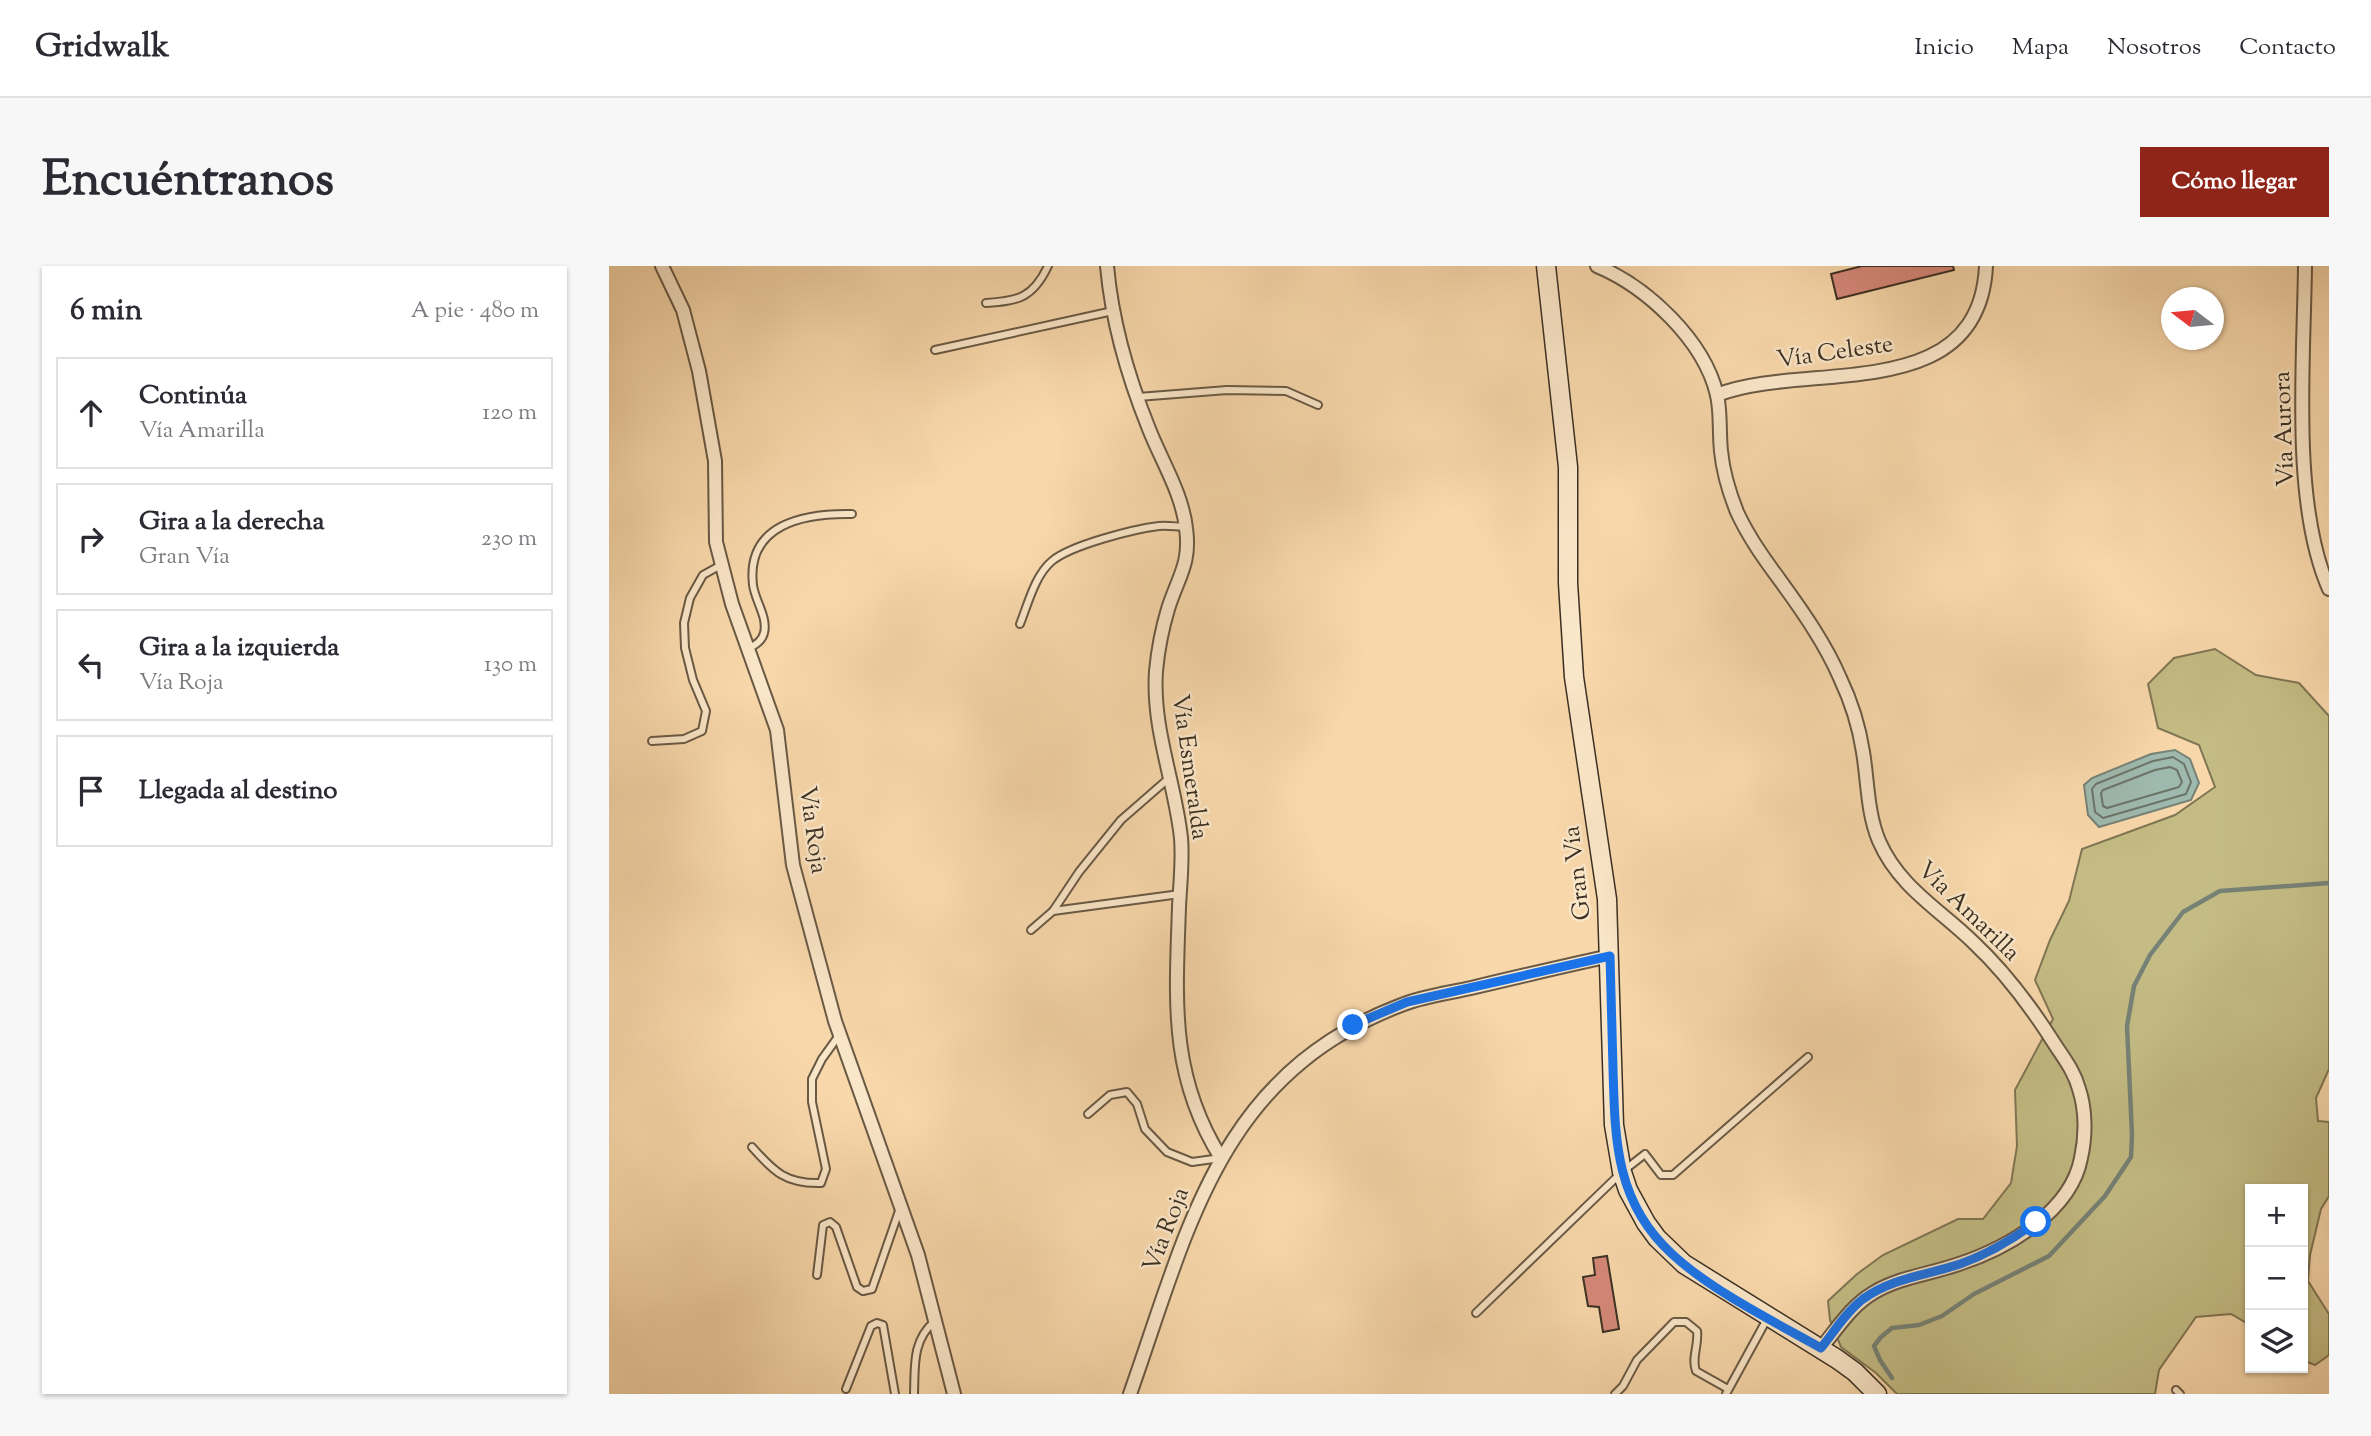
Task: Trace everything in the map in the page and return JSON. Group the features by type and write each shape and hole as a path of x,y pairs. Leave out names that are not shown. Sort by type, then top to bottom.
{"main road":[{"name":"Gran Vía","path":"1546,266 1568,467 1570,633 1578,710 1607,899 1614,1125 1622,1172 1636,1207 1670,1252 1699,1275 1821,1348 1855,1372 1877,1394"}],"street":[{"name":"Vía Roja","path":"662,266 683,310 699,371 715,461 716,542 731,604 750,648 777,730 793,865 840,1034 918,1255 954,1394"},
{"name":"Vía Esmeralda","path":"1107,266 1113,312 1137,397 1179,498 1186,527 1186,567 1165,619 1156,674 1157,721 1178,813 1181,842 1177,973 1182,1064 1195,1107 1221,1158"},
{"name":"Vía Amarilla","path":"1597,266 1630,284 1670,317 1699,354 1717,395 1721,456 1730,493 1757,549 1783,584 1840,677 1860,736 1870,811 1887,857 1907,885 1973,942 2024,999 2072,1070 2080,1091 2084,1116 2081,1162 2070,1186 2057,1204 2011,1241 1985,1254 1960,1264 1897,1281 1873,1293 1854,1307 1821,1348"},
{"name":"Vía Celeste","path":"1717,395 1738,386 1850,377 1917,363 1930,357 1953,341 1971,319 1983,293 1986,266"},
{"name":"Vía Aurora","path":"2305,266 2305,471 2315,546 2329,589"},
{"name":"Vía Roja","path":"1130,1394 1196,1206 1221,1158 1254,1111 1293,1069 1315,1050 1353,1025 1407,1002 1610,956"}],"lane":[{"path":"986,303 1015,301 1040,283 1048,266"},
{"path":"935,349 1113,312"},
{"path":"1137,397 1227,390 1286,391 1318,405"},
{"path":"750,648 758,643 764,633 764,617 753,587 755,554 768,538 789,521 821,513 852,514"},
{"path":"1020,624 1036,584 1051,562 1074,549 1118,536 1160,526 1186,527"},
{"path":"652,741 684,739 702,731 706,711 685,648 684,622 690,598 703,575 722,565"},
{"path":"1031,930 1053,911 1079,872 1121,820 1169,778"},
{"path":"1053,911 1180,894"},
{"path":"752,1147 773,1172 804,1183 821,1183 827,1169 812,1102 811,1079 840,1034"},
{"path":"1476,1313 1622,1172 1645,1154 1661,1175 1673,1175 1808,1057"},
{"path":"1087,1114 1110,1095 1127,1092 1137,1104 1145,1129 1167,1152 1192,1162 1221,1158"},
{"path":"817,1276 823,1225 830,1222 836,1227 857,1287 863,1291 872,1289 901,1206"},
{"path":"1615,1394 1623,1386 1637,1360 1674,1322 1686,1322 1697,1331 1698,1342 1693,1363 1696,1371 1727,1392 1768,1317"},
{"path":"914,1394 917,1347 923,1333 935,1321"},
{"path":"846,1389 871,1326 877,1322 883,1325 895,1394"}],"shaded area":[{"path":"2215,649 2256,675 2299,683 2329,716 2329,1069 2316,1098 2318,1121 2329,1122 2329,1196 2321,1209 2310,1255 2308,1281 2308,1184 2245,1184 2245,1322 2231,1314 2196,1317 2159,1370 2155,1394 1897,1394 1876,1373 1841,1347 1830,1320 1828,1301 1857,1274 1883,1255 1958,1219 1983,1219 2011,1183 2017,1146 2015,1090 2053,1019 2035,980 2069,901 2082,849 2175,815 2215,787 2199,745 2158,728 2148,684 2174,658"},
{"path":"2308,1281 2329,1314 2329,1355 2315,1365 2308,1362"}],"water":[{"path":"2175,750 2190,759 2199,783 2191,800 2099,827 2088,815 2084,785 2092,778 2151,754"}],"building":[{"path":"1862,266 1953,266 1954,270 1837,299 1831,274"},
{"path":"1607,1256 1619,1329 1603,1332 1599,1307 1588,1306 1583,1277 1595,1275 1593,1258"}],"waterway":[{"path":"1892,1378 1874,1346 1881,1337 1892,1328 1919,1325 1942,1316 1974,1294 2049,1256 2105,1196 2131,1157 2127,1026 2134,986 2150,955 2183,912 2220,891 2329,883"}],"route":[{"path":"1353,1025 1407,1002 1610,956 1615,1140 1622,1172 1636,1207 1657,1238 1684,1264 1720,1289 1821,1348 1854,1307 1873,1293 1897,1281 1960,1264 1985,1254 2011,1241 2036,1222"}]}
